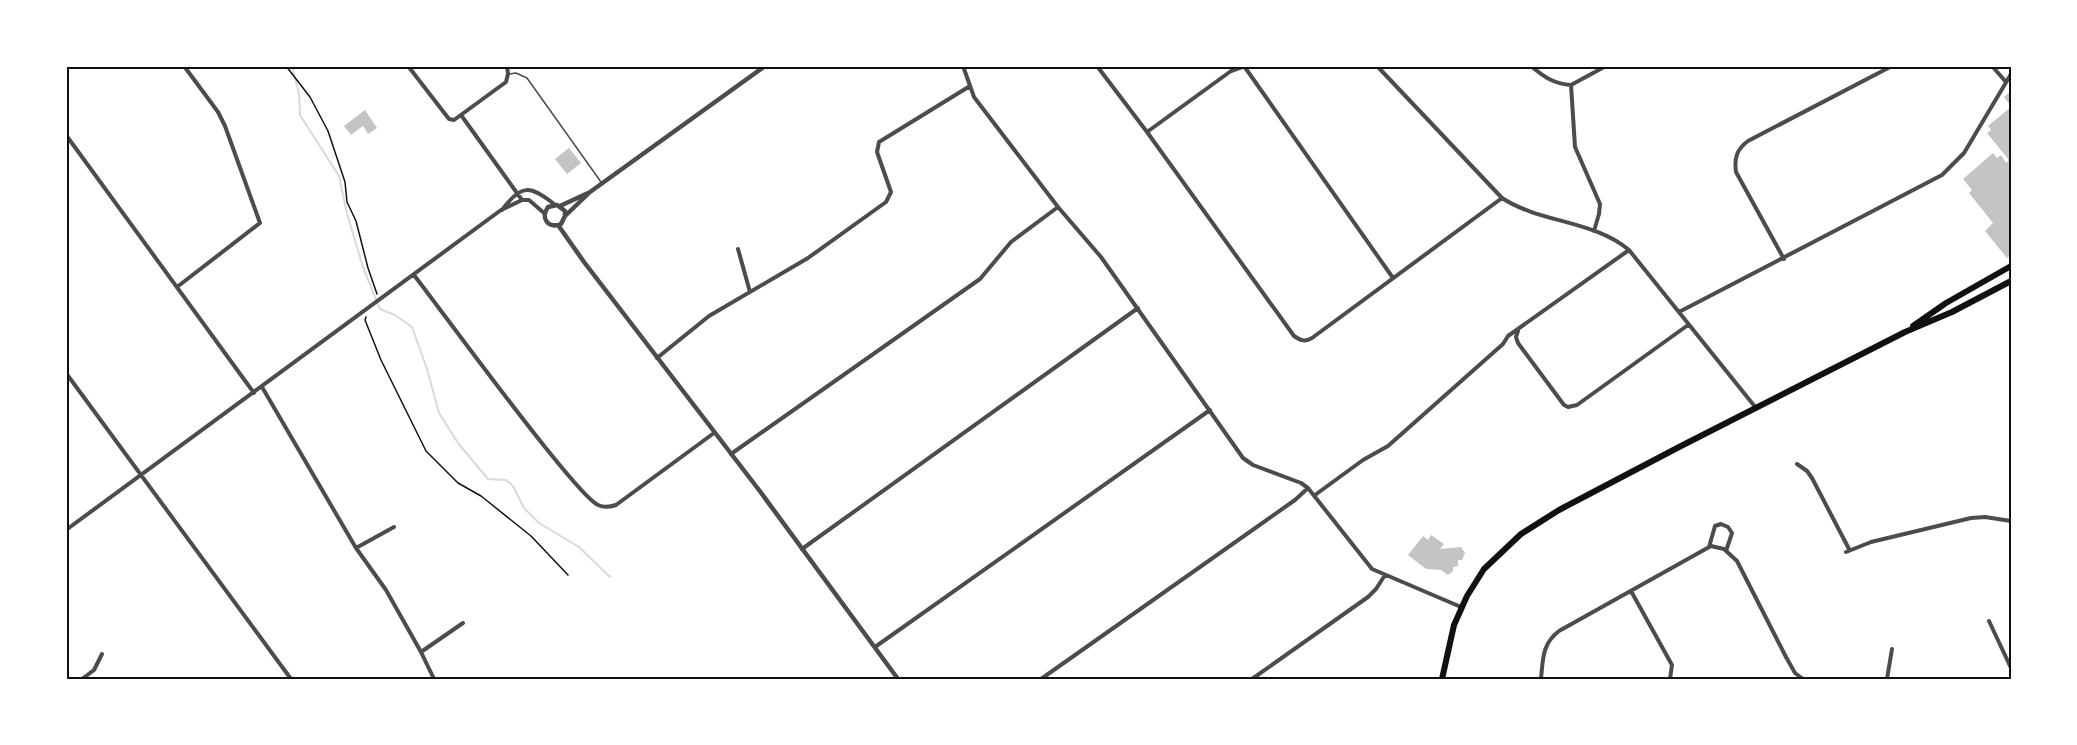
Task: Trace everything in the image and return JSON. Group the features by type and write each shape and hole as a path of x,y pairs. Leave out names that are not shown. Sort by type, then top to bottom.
{"highway":[{"path":"1905,332 1946,303 2011,266"},
{"path":"1442,679 1450,639 1461,607 1484,569 1521,534 1580,499 1756,408 2011,281"}],"street":[{"path":"177,287 260,223 225,126 218,112 184,66"},
{"path":"408,66 449,119 454,120 506,82 507,66"},
{"path":"565,216 602,183 765,66"},
{"path":"963,66 974,97 1058,207 1101,257 1246,461 1308,488 1372,569 1461,607"},
{"path":"1097,66 1294,336 1303,341 1312,338 1502,198"},
{"path":"1147,132 1232,70 1244,66 1393,278"},
{"path":"1377,66 1502,198 1522,208 1612,238 1629,250 1756,408"},
{"path":"1531,66 1552,81 1571,85 1606,66"},
{"path":"1784,259 1736,172 1737,152 1748,141 1892,66"},
{"path":"1992,66 2006,82"},
{"path":"1678,312 1942,175 1964,153 2011,74"},
{"path":"1571,85 1575,147 1600,204 1594,231"},
{"path":"657,358 707,317 812,255 888,200 891,189 877,153 879,142 969,86"},
{"path":"461,115 522,200"},
{"path":"66,135 254,393"},
{"path":"66,530 501,210 522,200 529,200 544,213 546,222 552,225 563,222 565,216 565,211 539,192 531,189 512,196 501,210"},
{"path":"544,213 548,207 590,192"},
{"path":"731,455 980,279 1011,243 1058,207"},
{"path":"558,225 898,679"},
{"path":"738,249 750,292"},
{"path":"1315,495 1363,460 1388,446 1503,344 1508,336 1629,250"},
{"path":"414,275 481,367 528,426 598,505 608,507 616,505 714,433"},
{"path":"802,549 1138,308"},
{"path":"1518,330 1516,337 1518,343 1564,405 1568,407 1577,405 1688,325"},
{"path":"66,373 291,679"},
{"path":"262,387 356,548 386,590 434,679"},
{"path":"875,647 1210,410"},
{"path":"1797,464 1812,478 1848,551 1870,542 1971,518 1985,517 2011,521"},
{"path":"1041,679 1295,500 1308,488"},
{"path":"1708,548 1715,526 1721,524 1728,527 1732,533 1726,551"},
{"path":"356,548 394,527"},
{"path":"1541,679 1543,652 1551,638 1559,631 1711,546 1726,551 1737,561 1786,657 1796,673 1803,679"},
{"path":"1252,679 1368,597 1385,575"},
{"path":"1631,591 1672,665 1670,679"},
{"path":"1989,621 2011,668"},
{"path":"421,652 464,623"},
{"path":"1887,679 1892,649"},
{"path":"82,679 94,670 102,654"}],"lane":[{"path":"508,74 516,73 527,78 602,183"}],"path":[{"path":"286,66 310,97 328,132 345,182 347,202 356,221 377,294 375,297"},
{"path":"368,309 365,320 381,360 426,451 458,483 480,496 531,536 568,574"}],"building":[{"path":"2011,91 2011,106 2004,97"},
{"path":"2011,107 2011,255 2007,258 1985,231 1993,223 1969,193 1972,190 1963,179 1993,153 1997,158 2001,155 2006,163 2009,160 1987,133 1991,130 1988,126"},
{"path":"365,110 377,128 368,134 363,126 351,135 344,126"},
{"path":"569,148 581,163 567,174 555,159"},
{"path":"1431,535 1444,544 1440,549 1461,547 1465,553 1462,560 1458,560 1458,566 1453,567 1453,571 1448,575 1441,570 1426,569 1408,555 1423,536 1428,540"}],"waterway":[{"path":"292,66 299,94 300,115 339,176 347,214 363,267 380,309 395,315 412,327 439,413 458,443 488,479 506,480 513,486 524,508 539,523 579,547 610,577"}]}
